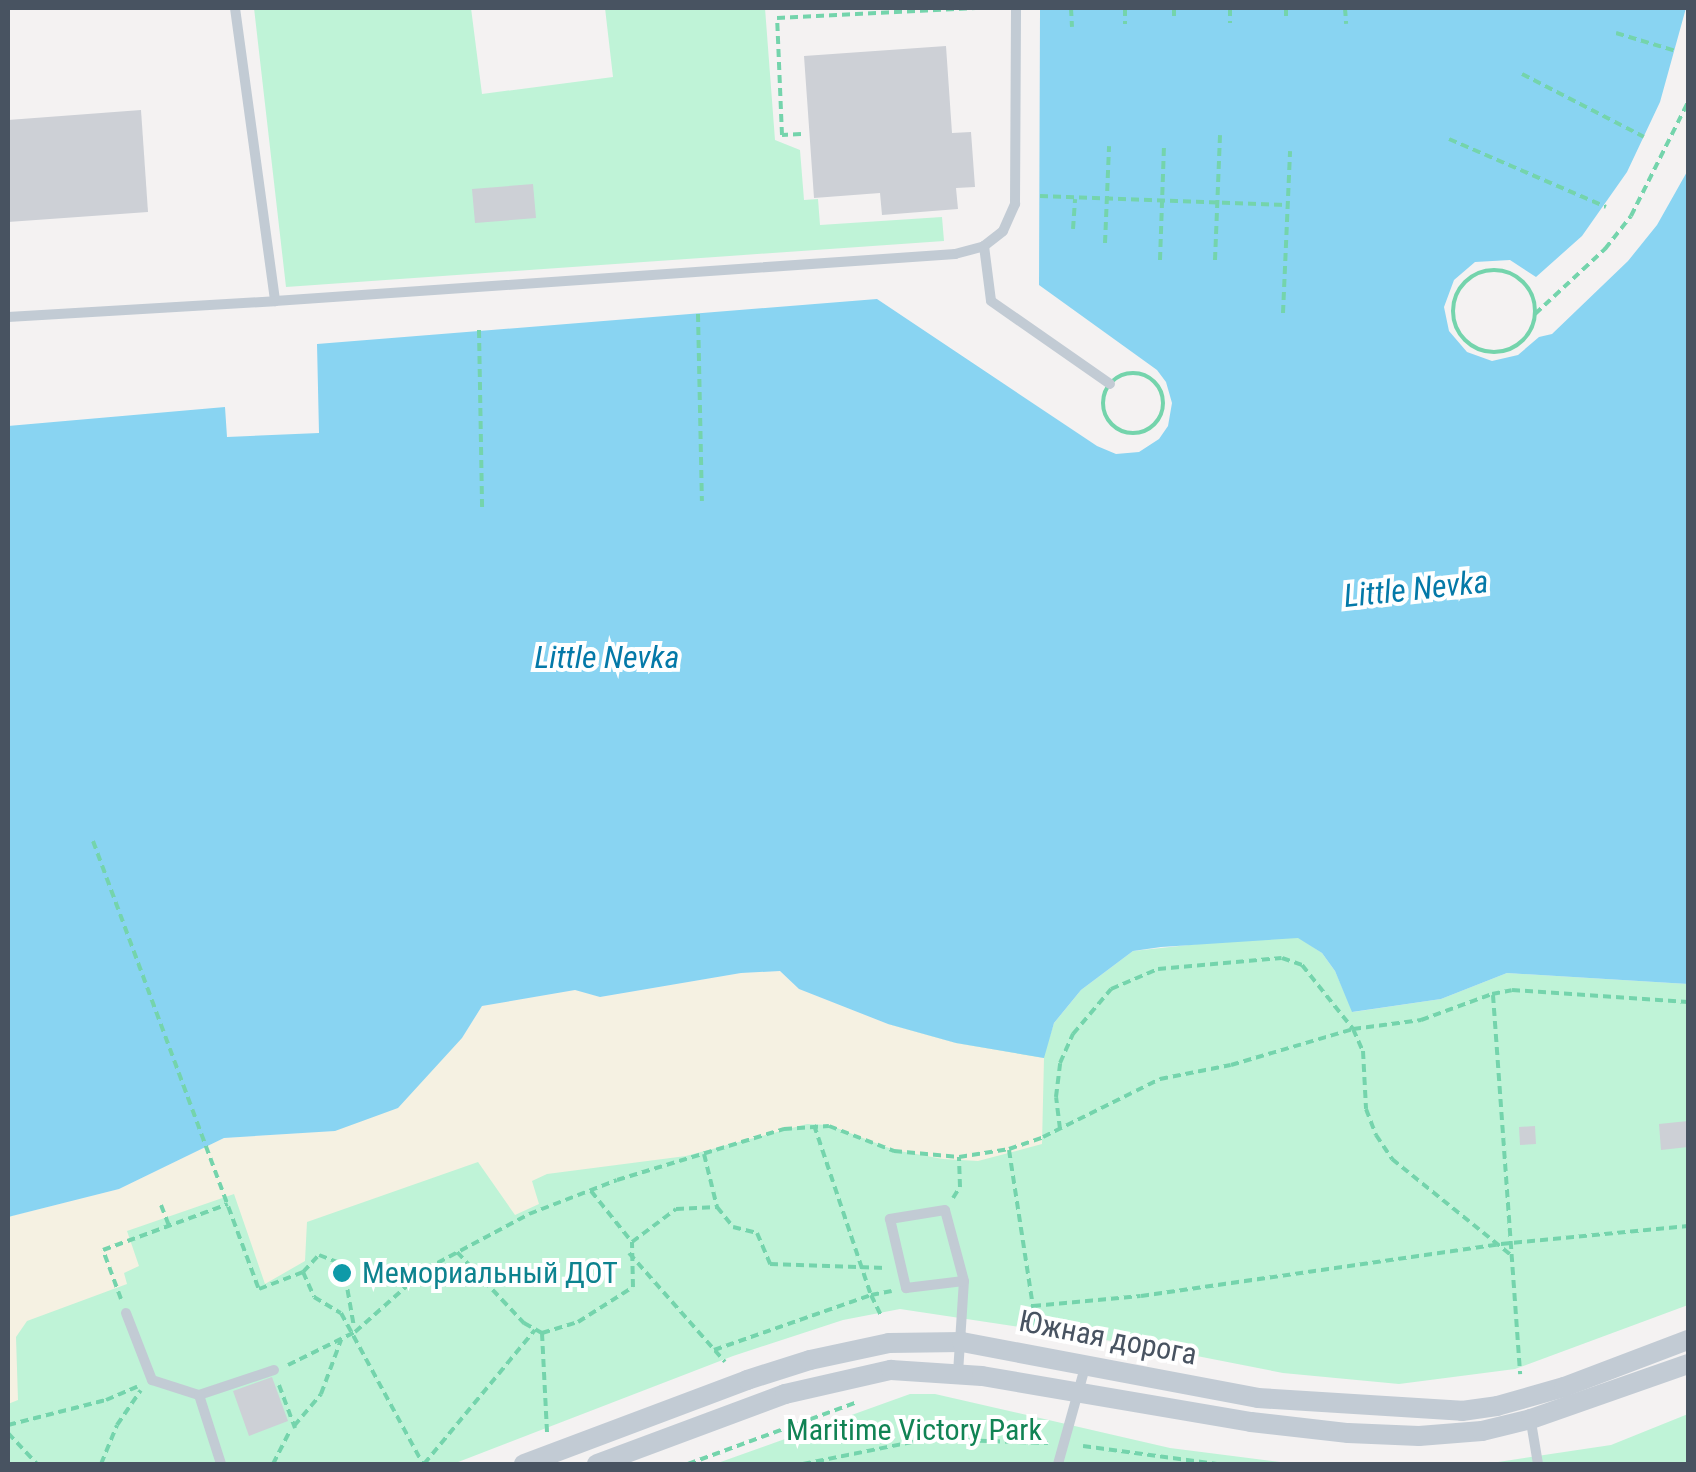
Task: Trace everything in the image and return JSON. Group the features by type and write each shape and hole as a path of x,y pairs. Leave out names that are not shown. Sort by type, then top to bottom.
{"street":[{"name":"Южная дорога","path":"598,1464 816,1385 892,1370 958,1373 1348,1434 1482,1432 1688,1340"},
{"name":"Южная дорога","path":"524,1464 810,1360 889,1344 962,1342 1258,1398 1462,1411 1529,1409 1688,1364"}],"lane":[{"path":"235,8 275,301"},
{"path":"8,317 955,254 984,246 1003,231 1016,204 1016,8"},
{"path":"984,246 992,301 1110,384"},
{"path":"958,1373 964,1282 946,1210 890,1219 906,1288 964,1282"},
{"path":"126,1313 152,1380 199,1395 274,1370"},
{"path":"1058,1464 1086,1364"},
{"path":"199,1395 222,1464"},
{"path":"1529,1409 1538,1464"}],"path":[{"path":"773,8 777,18 782,135 800,134"},
{"path":"777,18 870,10 976,8"},
{"path":"1072,8 1072,27"},
{"path":"1126,8 1126,24"},
{"path":"1174,8 1174,21"},
{"path":"1230,8 1230,23"},
{"path":"1286,8 1286,21"},
{"path":"1346,8 1346,24"},
{"path":"1616,33 1676,51"},
{"path":"1522,74 1644,137"},
{"path":"1535,314 1528,288 1516,276 1500,270 1467,280 1453,308 1465,340 1494,352 1519,343 1531,330 1535,314 1605,249 1632,216 1688,102"},
{"path":"1215,260 1220,134"},
{"path":"1450,139 1606,206"},
{"path":"1160,260 1164,143"},
{"path":"1105,243 1109,146"},
{"path":"1283,313 1290,151"},
{"path":"1040,196 1288,205"},
{"path":"1074,229 1075,197"},
{"path":"698,314 702,501"},
{"path":"479,330 482,507"},
{"path":"1128,373 1154,382 1164,400 1154,426 1134,434 1114,428 1103,410 1110,384 1128,373"},
{"path":"93,841 259,1288 303,1272 319,1256 344,1264 355,1332"},
{"path":"1060,1129 1056,1096 1060,1063 1073,1034 1101,998 1133,977 1158,970 1282,958 1302,965 1353,1029 1363,1051 1366,1109 1376,1135 1392,1159 1512,1256"},
{"path":"293,1428 274,1370 355,1332 426,1269 529,1214 704,1153 784,1129 814,1125 839,1129 894,1150 958,1157 1009,1149 1060,1129 1160,1079 1231,1065 1353,1029 1420,1020 1492,994 1512,990 1688,1002"},
{"path":"1492,994 1520,1374"},
{"path":"814,1125 860,1269 882,1318"},
{"path":"1009,1149 1036,1333"},
{"path":"704,1153 717,1207 733,1228 757,1233 770,1264 900,1267"},
{"path":"946,1210 960,1187 958,1157"},
{"path":"590,1190 632,1242"},
{"path":"126,1313 103,1250 228,1204"},
{"path":"161,1205 169,1226"},
{"path":"456,1252 524,1324 542,1333 578,1322 633,1287 629,1252 632,1242 676,1209 717,1207"},
{"path":"1032,1306 1141,1296 1501,1244 1688,1226"},
{"path":"629,1252 725,1362"},
{"path":"303,1272 311,1294 341,1312 355,1332 423,1464 535,1330"},
{"path":"714,1350 871,1295 906,1288"},
{"path":"542,1333 547,1433"},
{"path":"273,1464 293,1428 322,1394 341,1339"},
{"path":"8,1425 106,1400 152,1380"},
{"path":"100,1464 131,1399 152,1380"},
{"path":"688,1464 866,1398"},
{"path":"8,1433 37,1464"},
{"path":"803,1464 927,1440 1064,1443 1217,1464"}],"green space":[{"path":"254,8 471,8 482,94 613,77 605,8 765,8 775,140 800,150 804,200 818,199 820,225 942,217 944,241 286,287"},
{"path":"1272,936 1298,937 1322,953 1335,971 1353,1012 1441,999 1507,973 1688,984 1688,1305 1515,1369 1399,1384 1283,1373 1151,1347 900,1309 843,1320 733,1356 453,1464 8,1464 8,1217 888,1024 956,1043 1043,1057 1054,1023 1081,990 1133,951"},
{"name":"Maritime Victory Park","path":"910,1394 935,1394 1170,1448 1296,1464 715,1464"},
{"path":"1688,1414 1688,1464 1485,1464 1611,1445"}],"sand":[{"path":"780,971 799,989 888,1024 956,1043 1044,1058 1042,1144 978,1161 943,1159 894,1150 829,1125 807,1124 686,1156 547,1174 532,1181 539,1204 515,1215 478,1162 307,1222 305,1261 265,1284 234,1194 127,1231 139,1266 124,1273 127,1284 27,1321 16,1337 18,1400 8,1404 8,1217 119,1189 224,1138 334,1131 462,1038 482,1006 575,990 601,997 741,973"}],"water":[{"name":"Little Nevka","path":"1040,8 1686,8 1660,102 1627,172 1582,236 1536,277 1510,260 1475,262 1454,280 1444,307 1449,331 1467,352 1492,361 1518,355 1539,337 1552,334 1628,261 1657,225 1688,170 1688,984 1507,973 1441,999 1352,1012 1335,971 1322,953 1298,938 1161,947 1133,951 1081,990 1054,1023 1044,1058 956,1043 888,1024 799,989 780,971 741,973 600,997 575,990 482,1006 462,1038 398,1108 335,1131 224,1138 119,1189 8,1217 8,426 225,407 227,437 319,433 317,344 877,299 1097,446 1116,454 1139,452 1159,439 1168,426 1172,403 1166,382 1157,370 1039,285"}],"building":[{"path":"946,46 952,133 971,132 975,187 956,188 958,209 882,215 880,193 814,198 804,56"},
{"path":"141,110 148,212 8,222 8,120"},
{"path":"533,184 536,218 475,223 472,189"},
{"path":"1688,1121 1688,1147 1661,1150 1659,1124"},
{"path":"1535,1126 1536,1144 1520,1145 1519,1127"},
{"path":"272,1377 288,1421 249,1436 233,1391"}],"place":[{"name":"Мемориальный ДОТ","path":"342,1273"}]}
